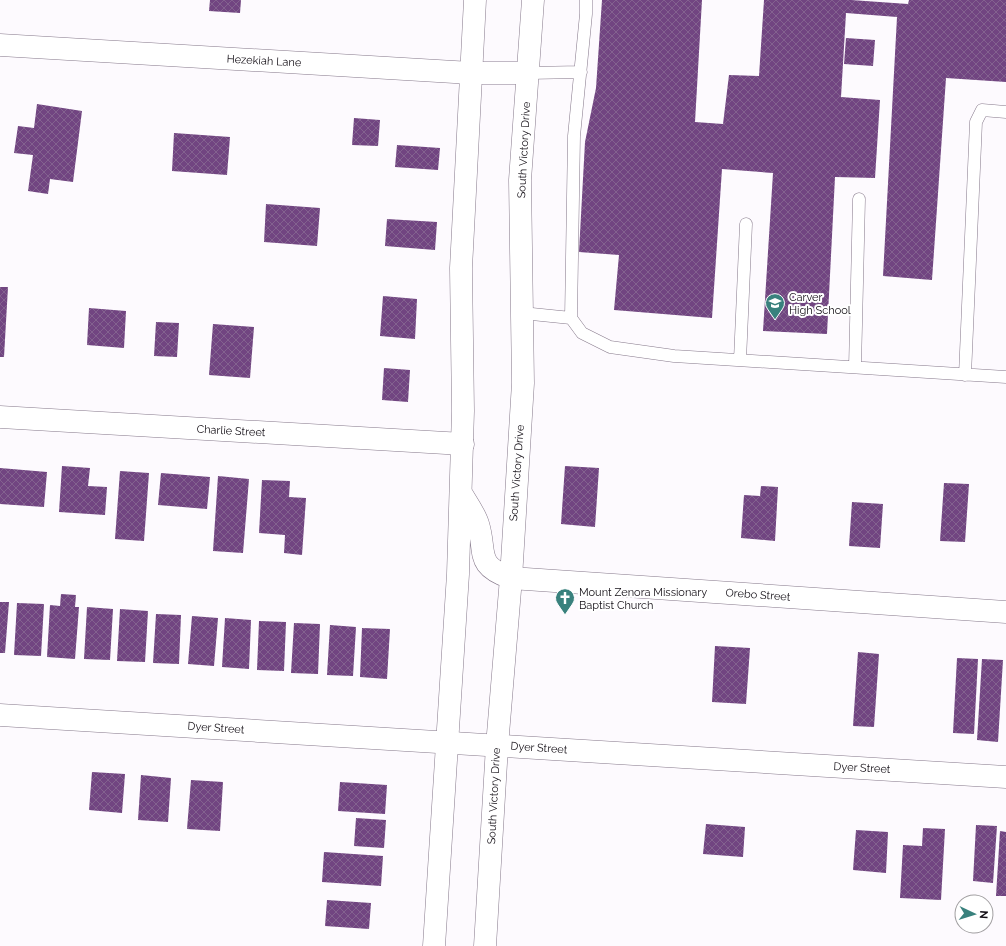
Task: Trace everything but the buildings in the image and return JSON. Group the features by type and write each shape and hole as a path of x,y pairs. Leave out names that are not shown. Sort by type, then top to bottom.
{"street":[{"path":"434,946 461,494 461,268 475,0"},
{"name":"South Victory Drive","path":"485,946 497,746 511,578 523,383 520,180 533,0"},
{"name":"Hezekiah Lane","path":"0,44 471,73 528,73"},
{"name":"Charlie Street","path":"0,417 462,444"},
{"name":"Orebo Street","path":"461,494 478,524 482,552 487,564 496,573 511,578 1006,612"},
{"name":"Dyer Street","path":"0,715 1006,776"}],"lane":[{"path":"586,0 581,72 574,136 571,318 582,333 610,347 674,356 1006,377"},
{"path":"528,73 581,72"},
{"path":"965,375 976,122 982,110 1006,112"},
{"path":"855,368 859,199"},
{"path":"740,360 746,224"},
{"path":"522,313 571,318"}],"place":[{"name":"Carver High School","path":"775,320"},
{"name":"Mount Zenora Missionary Baptist Church","path":"565,615"}]}
